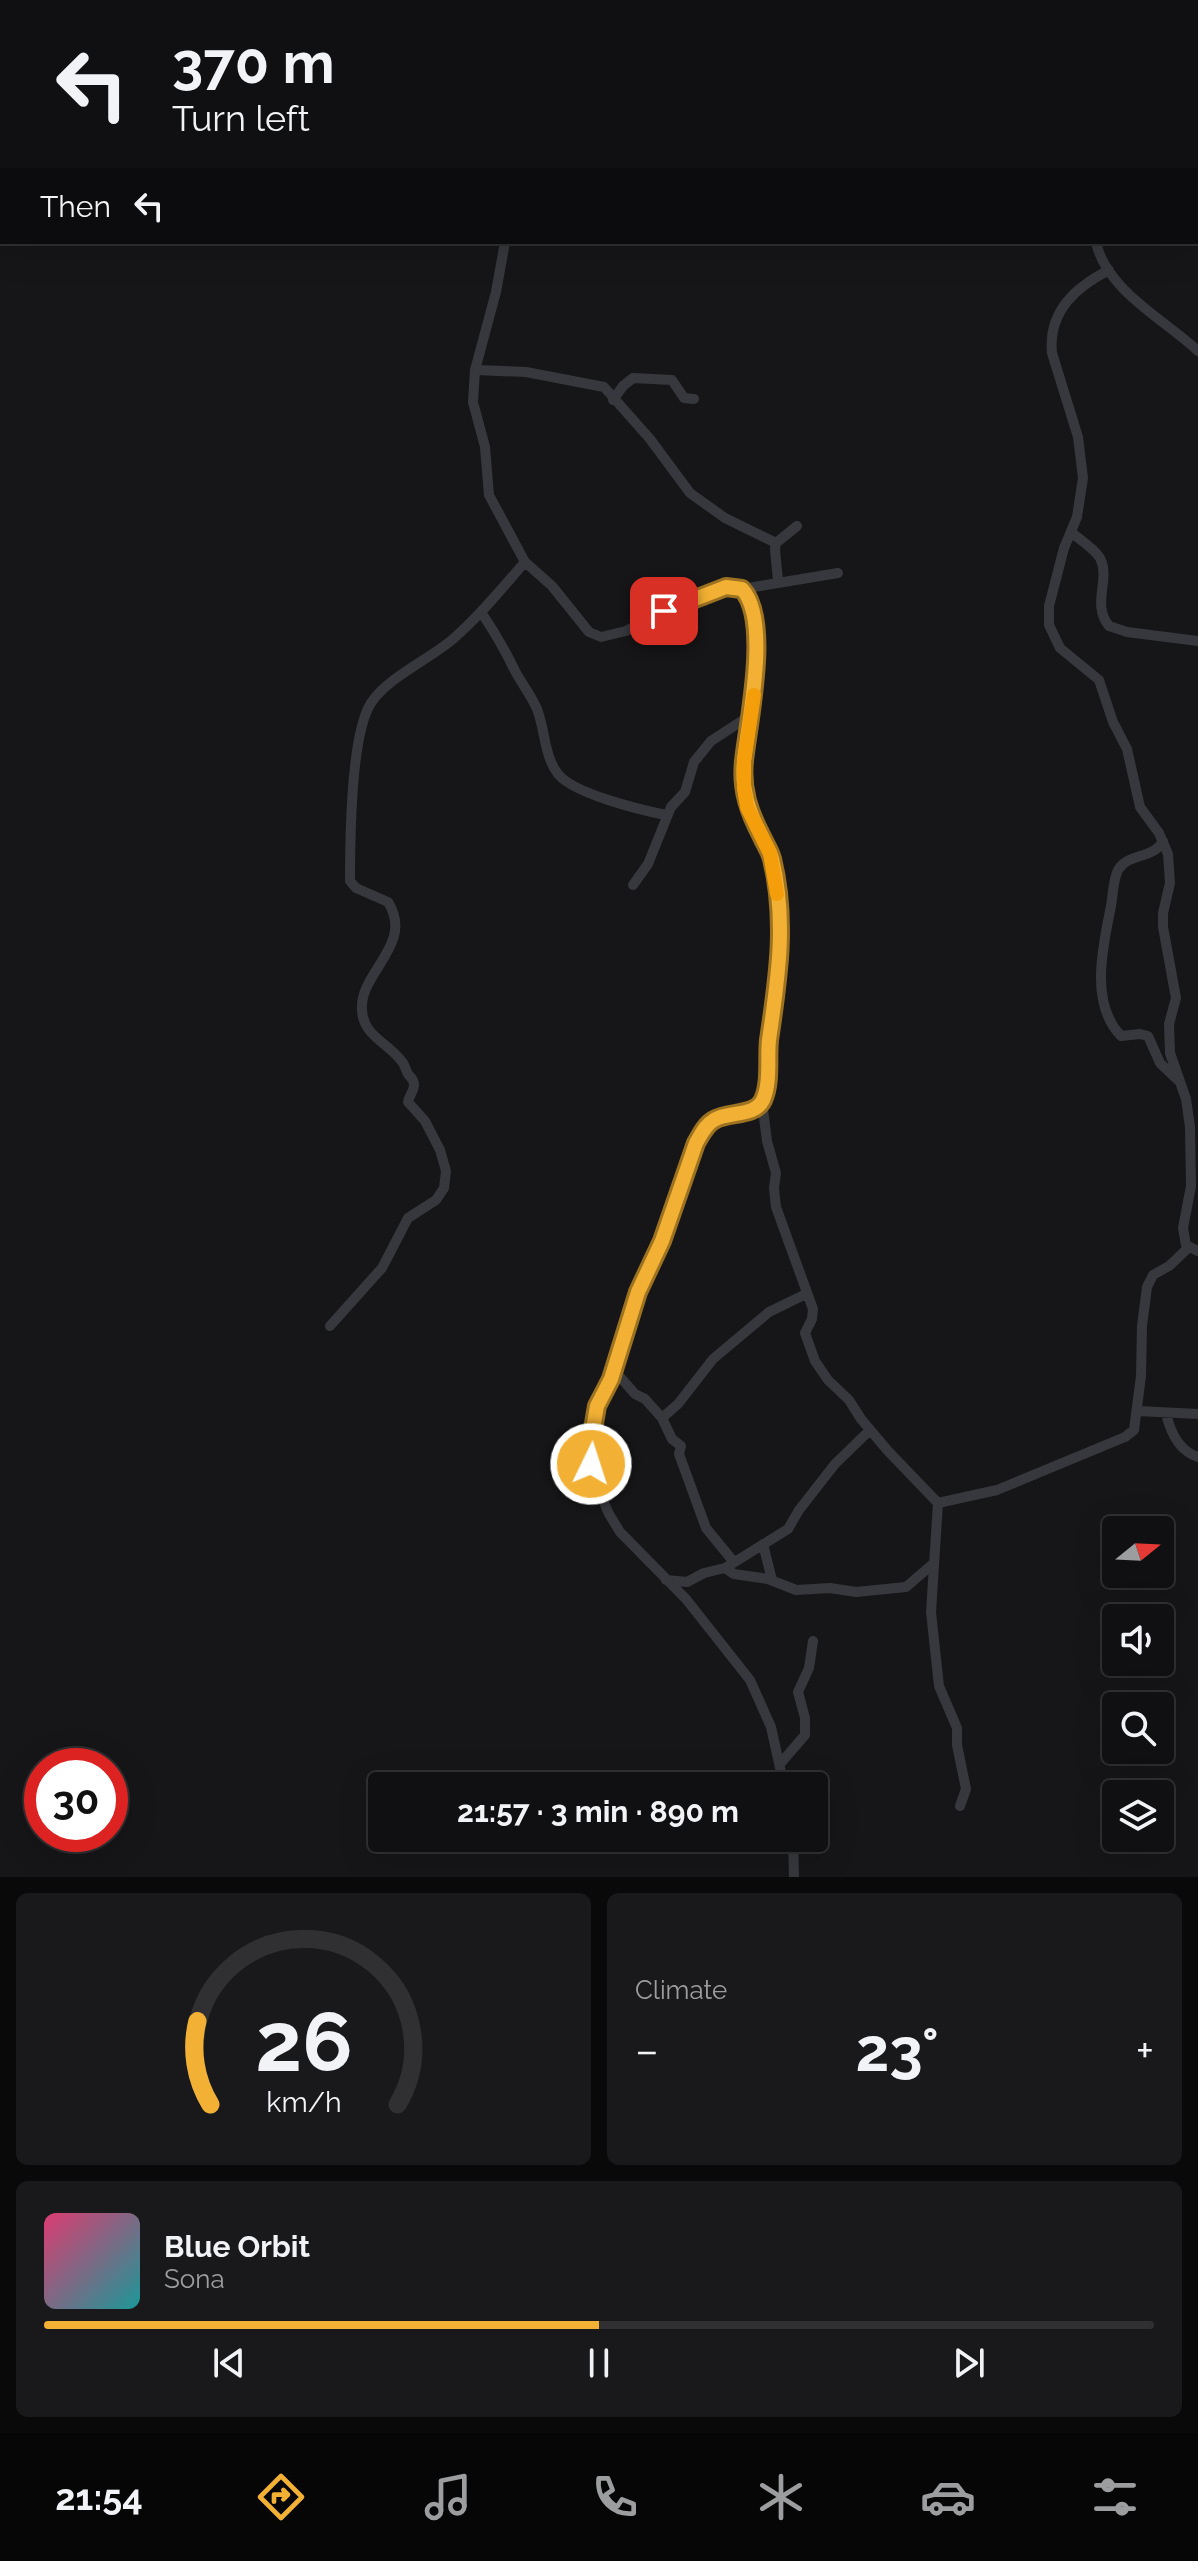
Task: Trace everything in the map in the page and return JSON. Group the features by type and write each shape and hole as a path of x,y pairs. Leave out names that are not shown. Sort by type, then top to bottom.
{"street":[{"path":"505,244 499,281 475,370 473,402 485,447 489,495 525,562 552,586 589,632 601,637 626,631 664,611 717,590 742,589 838,573"},
{"path":"1097,244 1109,270 1145,309 1198,351"},
{"path":"938,1503 997,1490 1125,1437 1134,1430 1143,1358 1142,1326 1147,1287 1153,1275 1193,1249 1184,1240 1183,1228 1191,1186 1190,1127 1186,1099 1170,1053 1169,1041 1169,1024 1176,998 1163,927 1170,873 1163,841 1140,807 1127,749 1113,722 1099,680 1060,648 1051,633 1049,606 1064,548 1082,499 1081,452 1052,353 1052,339 1063,306 1073,293 1109,270"},
{"path":"475,370 523,371 604,387 640,426 694,497 725,518 776,543"},
{"path":"613,400 627,382 638,378 672,380 684,398 694,399"},
{"path":"778,581 776,543 797,526"},
{"path":"1071,532 1099,558 1103,569 1101,610 1109,626 1127,632 1198,641"},
{"path":"330,1326 382,1268 408,1218 439,1197 446,1176 433,1135 408,1102 414,1085 412,1079 404,1064 369,1031 363,1018 363,995 388,953 394,937 394,915 388,902 356,888 350,881 350,824 358,747 373,700 454,639 525,562"},
{"path":"742,589 749,599 754,617 756,679 744,761 744,788 747,807 772,860 780,910 781,945 762,1102 767,1141 776,1173 776,1207 813,1312 805,1337 815,1361 870,1430 938,1503 931,1612 938,1676 942,1696 956,1723 966,1789 960,1806"},
{"path":"481,612 537,709 558,775 606,799 633,809 666,815"},
{"path":"633,885 648,864 666,815 685,792 694,762 711,741 751,715"},
{"path":"1163,841 1156,851 1130,860 1117,871 1107,927 1102,988 1108,1017 1118,1034 1148,1036 1160,1063 1180,1082"},
{"path":"762,1102 754,1109 716,1118 696,1143 662,1241 638,1292 614,1370 595,1414 591,1452 592,1475 620,1532 711,1628 750,1680 771,1727 781,1772"},
{"path":"662,1418 678,1404 713,1359 769,1312 806,1294"},
{"path":"614,1370 662,1418 672,1439 681,1446 679,1454 706,1528 734,1574 772,1580 796,1590 830,1588 856,1592 892,1590 910,1584 934,1563"},
{"path":"1138,1411 1198,1414"},
{"path":"1166,1413 1178,1442 1189,1454 1198,1457"},
{"path":"666,1580 687,1582 729,1564 792,1525 799,1510 835,1464 870,1430"},
{"path":"763,1544 772,1580"},
{"path":"780,1764 805,1735 805,1718 798,1692 809,1668 813,1641"},
{"path":"793,1852 794,1877"}],"slow traffic":[{"path":"754,695 744,761 744,788 747,807 770,853 777,894"}],"route":[{"path":"591,1464 597,1406 611,1379 638,1292 662,1241 696,1143 716,1118 749,1111 762,1102 781,959 780,910 772,860 747,807 743,778 756,679 754,617 749,599 742,589 726,587 664,611"}]}
